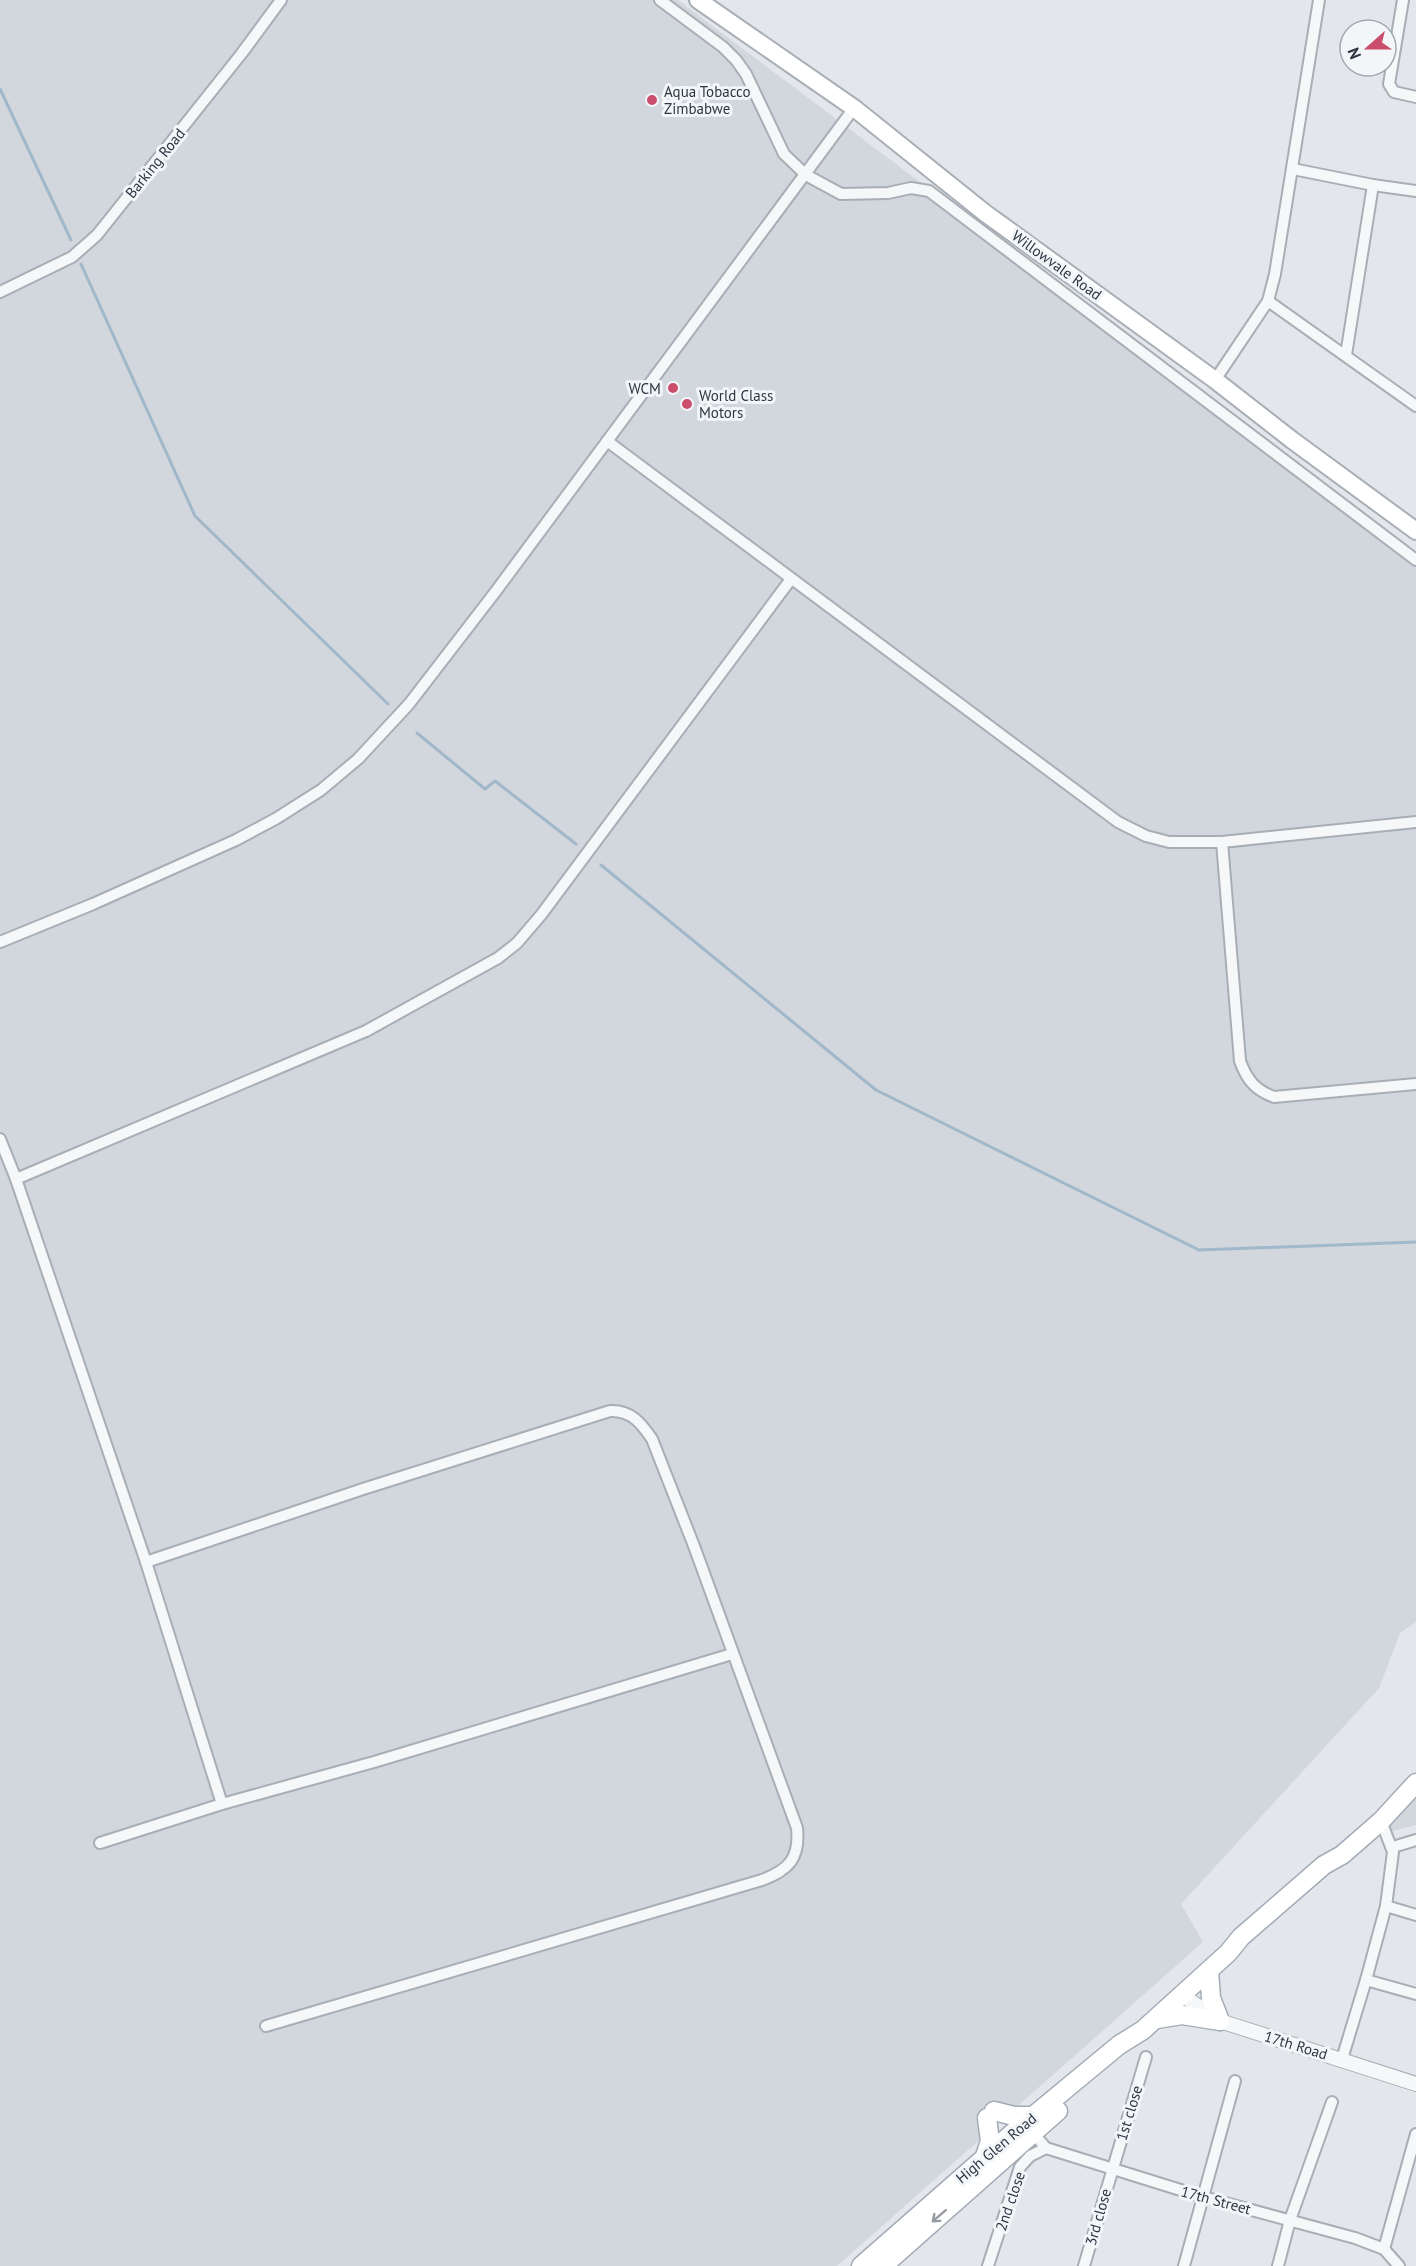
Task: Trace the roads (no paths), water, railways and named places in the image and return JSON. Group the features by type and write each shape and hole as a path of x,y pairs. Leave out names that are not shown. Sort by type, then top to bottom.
{"main road":[{"name":"Willowvale Road","path":"698,0 854,108 985,213 1215,380 1416,531"},
{"name":"High Glen Road","path":"861,2266 985,2156 1033,2124 1124,2053 1137,2036 1228,1953 1241,1937 1324,1865 1342,1856 1381,1821 1416,1784"},
{"path":"1209,1971 1213,2007 1220,2021"},
{"path":"1156,2019 1182,2015 1220,2021"},
{"path":"985,2156 991,2115 1020,2117 1033,2124"},
{"name":"High Glen Road","path":"882,2266 1033,2124"}],"street":[{"name":"Barking Road","path":"0,292 72,257 97,235 282,0"},
{"path":"660,0 723,47 736,60 746,74 784,154 806,174 841,194 888,193 910,188 929,191 1416,560"},
{"path":"1215,380 1268,301 1275,274 1293,169 1319,0"},
{"path":"1403,0 1389,84 1394,92 1416,97"},
{"path":"0,942 93,904 236,840 277,818 321,790 386,732 607,441 854,108"},
{"path":"1293,169 1416,191"},
{"path":"1346,355 1373,185"},
{"path":"1268,301 1416,406"},
{"path":"607,441 1118,822 1146,836 1169,843 1222,842 1416,822"},
{"path":"16,1179 338,1043 420,1002 498,958 517,943 542,915 791,579"},
{"path":"1222,842 1240,1061 1245,1075 1252,1084 1262,1093 1274,1097 1416,1084"},
{"path":"0,1139 16,1179 146,1563 222,1804"},
{"path":"146,1563 363,1489 610,1410 621,1410 631,1415 643,1426 652,1439 694,1546 797,1828 799,1843 795,1856 776,1875 266,2026"},
{"path":"100,1843 222,1804 374,1762 732,1654"},
{"path":"1342,2059 1386,1906 1393,1847 1381,1821"},
{"path":"1393,1847 1416,1840"},
{"path":"1386,1906 1416,1915"},
{"path":"1366,1980 1416,1994"},
{"name":"17th Road","path":"1182,1995 1220,2021 1416,2084"},
{"name":"1st close","path":"1112,2169 1146,2057"},
{"path":"1184,2266 1235,2081"},
{"path":"1278,2266 1290,2220 1332,2102"},
{"path":"1033,2124 1046,2148"},
{"path":"1399,2266 1384,2249 1416,2134"},
{"name":"17th Street","path":"1046,2148 1203,2197 1290,2220 1384,2249"},
{"name":"2nd close","path":"988,2266 1020,2168 1030,2156 1046,2148"},
{"name":"3rd close","path":"1084,2266 1112,2169"}],"waterway":[{"path":"0,89 71,240"},
{"path":"81,264 195,516 388,704"},
{"path":"417,733 485,789 495,781 576,844"},
{"path":"601,865 876,1090 1199,1250 1416,1242"}],"place":[{"name":"Aqua Tobacco Zimbabwe","path":"652,100"},
{"name":"WCM","path":"673,388"},
{"name":"World Class Motors","path":"687,404"}]}
